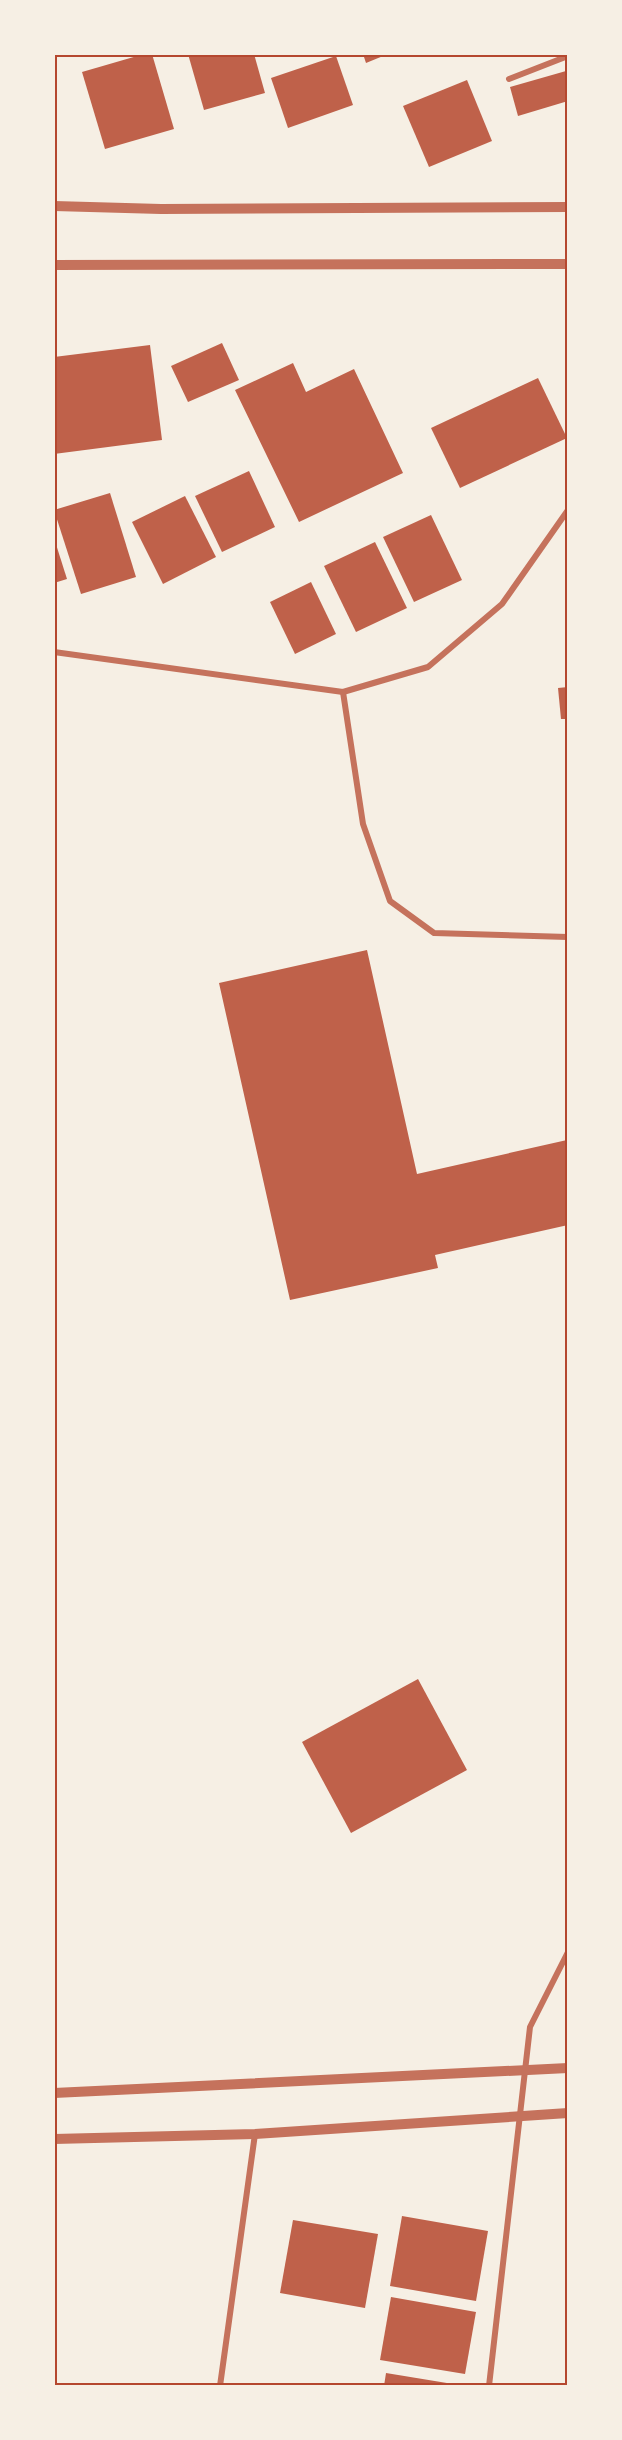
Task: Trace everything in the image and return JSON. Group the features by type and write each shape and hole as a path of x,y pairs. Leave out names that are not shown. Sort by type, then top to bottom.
{"street":[{"path":"510,79 568,56"},
{"path":"54,207 161,209 568,207"},
{"path":"54,265 568,264"},
{"path":"54,652 342,692 428,667 502,604 568,510"},
{"path":"342,692 363,824 390,901 434,933 568,937"},
{"path":"489,2386 530,2027 568,1952"},
{"path":"54,2093 568,2068"},
{"path":"54,2139 255,2134 568,2114"},
{"path":"219,2386 255,2134"}],"building":[{"path":"144,54 152,54 174,129 105,149 82,72"},
{"path":"188,54 254,54 265,93 204,110"},
{"path":"363,54 388,54 366,63"},
{"path":"336,56 353,105 288,128 271,78"},
{"path":"566,71 568,101 518,116 510,87"},
{"path":"467,80 492,141 429,167 403,106"},
{"path":"222,343 239,380 188,402 171,366"},
{"path":"150,345 162,440 54,454 54,357"},
{"path":"293,363 306,392 354,369 403,473 299,522 235,390"},
{"path":"538,378 567,438 460,488 431,428"},
{"path":"249,471 275,527 222,552 195,496"},
{"path":"110,493 136,577 81,594 54,510"},
{"path":"185,496 216,557 163,584 132,522"},
{"path":"431,515 462,580 414,602 383,537"},
{"path":"54,538 67,579 54,583"},
{"path":"375,542 407,608 356,632 324,566"},
{"path":"311,582 336,634 295,654 270,602"},
{"path":"568,687 568,719 561,719 558,688"},
{"path":"367,950 417,1174 567,1140 568,1225 435,1255 438,1268 290,1300 219,983"},
{"path":"418,1679 467,1770 351,1833 302,1742"},
{"path":"402,2216 488,2231 476,2301 390,2286"},
{"path":"293,2220 378,2234 365,2308 280,2293"},
{"path":"391,2297 476,2312 465,2374 380,2360"},
{"path":"386,2373 459,2385 459,2386 384,2386"}]}
